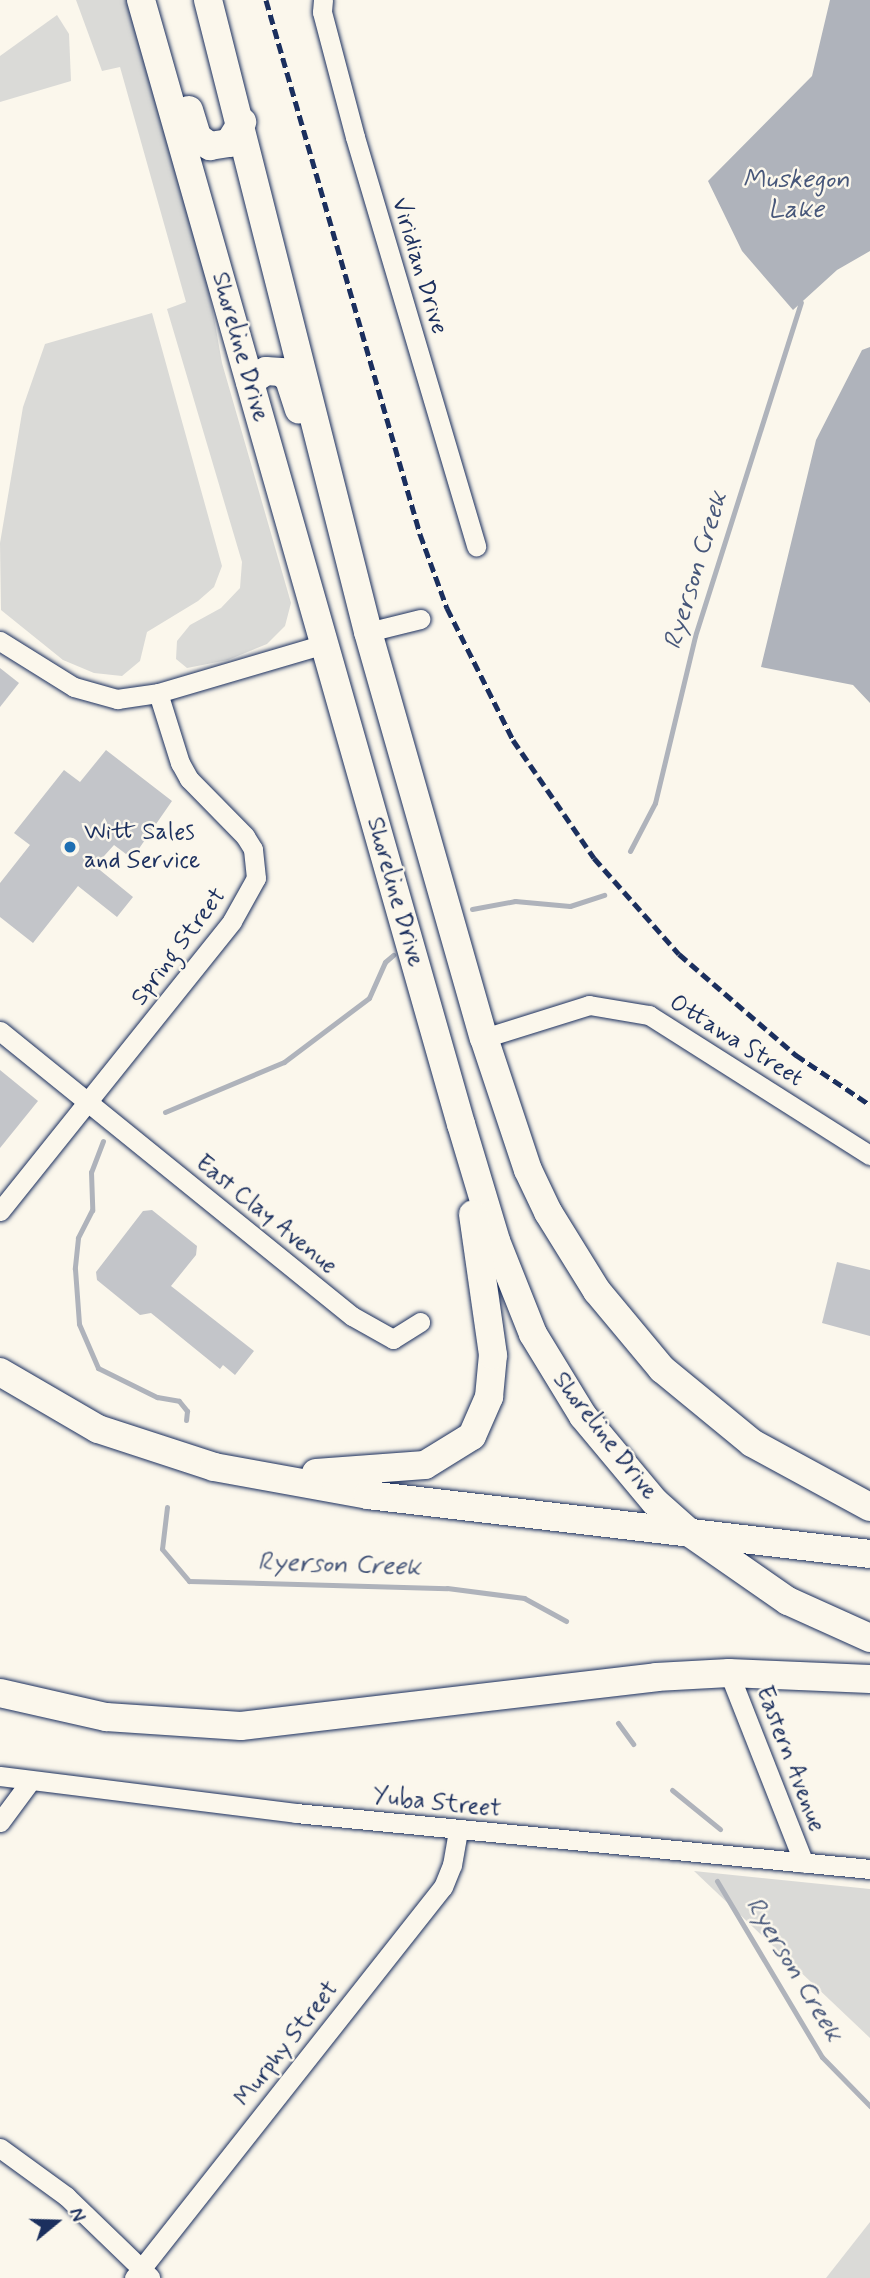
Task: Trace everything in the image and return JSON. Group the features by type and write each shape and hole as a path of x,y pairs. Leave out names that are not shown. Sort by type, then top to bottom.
{"highway":[{"name":"Shoreline Drive","path":"141,0 461,1124 513,1287 554,1373 620,1463 690,1533 788,1601 870,1638"},
{"path":"156,0 197,137 203,144 221,146 229,143 242,122"},
{"name":"Shoreline Drive","path":"208,0 242,122 368,632 484,1038 512,1126 548,1212 597,1291 662,1369 720,1419 793,1469 870,1507"},
{"path":"250,382 274,370 289,379 323,507 368,632"},
{"path":"357,758 390,823 454,1043 460,1050 474,1052 484,1038"},
{"path":"262,1476 425,1465 472,1436 489,1397 493,1354 461,1124"},
{"path":"0,1372 61,1411 133,1443 262,1476 368,1495 870,1555"},
{"path":"0,1693 106,1717 241,1726 597,1682 729,1672 870,1679"}],"street":[{"name":"Viridian Drive","path":"323,0 322,12 355,137 476,546"},
{"path":"368,632 420,620"},
{"path":"0,641 45,671 99,695 117,699 158,693 324,644"},
{"name":"Spring Street","path":"0,1211 232,921 256,878 253,849 244,836 189,779 180,763 158,693"},
{"name":"Ottawa Street","path":"484,1038 589,1005 649,1015 870,1155"},
{"path":"0,1031 89,1101"},
{"name":"East Clay Avenue","path":"89,1101 352,1316 393,1339 420,1322"},
{"name":"Eastern Avenue","path":"729,1672 804,1863"},
{"name":"Yuba Street","path":"0,1776 29,1783 458,1830 870,1869"},
{"path":"0,1822 29,1783"},
{"name":"Murphy Street","path":"142,2275 443,1887 452,1865 458,1830"},
{"path":"0,2148 66,2196 142,2275"}],"shaded area":[{"path":"76,0 130,0 202,250 222,363 291,603 285,626 267,644 228,660 187,668 176,659 177,641 190,625 221,608 240,588 242,562 167,309 186,302 120,67 102,71"},
{"path":"57,15 69,34 71,81 0,102 0,56"},
{"path":"152,313 222,566 214,587 198,601 147,632 140,661 122,676 94,673 63,660 1,610 0,543 23,407 45,344"},
{"path":"694,1871 870,1889 870,2038"},
{"path":"870,2222 870,2278 826,2278"}],"water":[{"name":"Muskegon Lake","path":"830,0 870,0 870,251 837,270 793,310 742,251 708,181 812,76"},
{"path":"870,347 870,703 853,685 761,667 816,440 862,350"}],"building":[{"path":"0,668 19,683 0,707"},
{"name":"Witt Sales and Service","path":"106,750 172,801 138,850 126,854 114,845 95,866 133,897 117,917 78,886 33,943 0,917 0,883 30,845 14,833 64,770 80,782"},
{"path":"0,1070 38,1101 0,1148"},
{"path":"152,1210 197,1246 196,1255 171,1286 254,1351 235,1375 223,1365 220,1369 151,1313 140,1315 97,1280 96,1272 143,1211"},
{"path":"837,1262 870,1270 870,1336 822,1323"}],"waterway":[{"name":"Ryerson Creek","path":"630,851 655,803 695,636 801,302"},
{"name":"Ryerson Creek","path":"472,909 515,901 570,906 604,895"},
{"name":"Ryerson Creek","path":"165,1112 284,1062 369,998 385,962 393,955"},
{"name":"Ryerson Creek","path":"103,1141 91,1172 92,1210 78,1238 75,1269 79,1324 98,1368 157,1397 179,1401 187,1411 186,1420"},
{"name":"Ryerson Creek","path":"167,1507 162,1549 189,1581 447,1588 524,1598 566,1621"},
{"name":"Ryerson Creek","path":"618,1723 633,1744"},
{"name":"Ryerson Creek","path":"672,1790 720,1829"},
{"name":"Ryerson Creek","path":"717,1881 822,2057 870,2106"}],"railway":[{"path":"266,0 420,534 447,608 513,740 594,858 679,954 796,1055 870,1105"}],"place":[{"name":"Witt Sales and Service","path":"70,847"}]}
